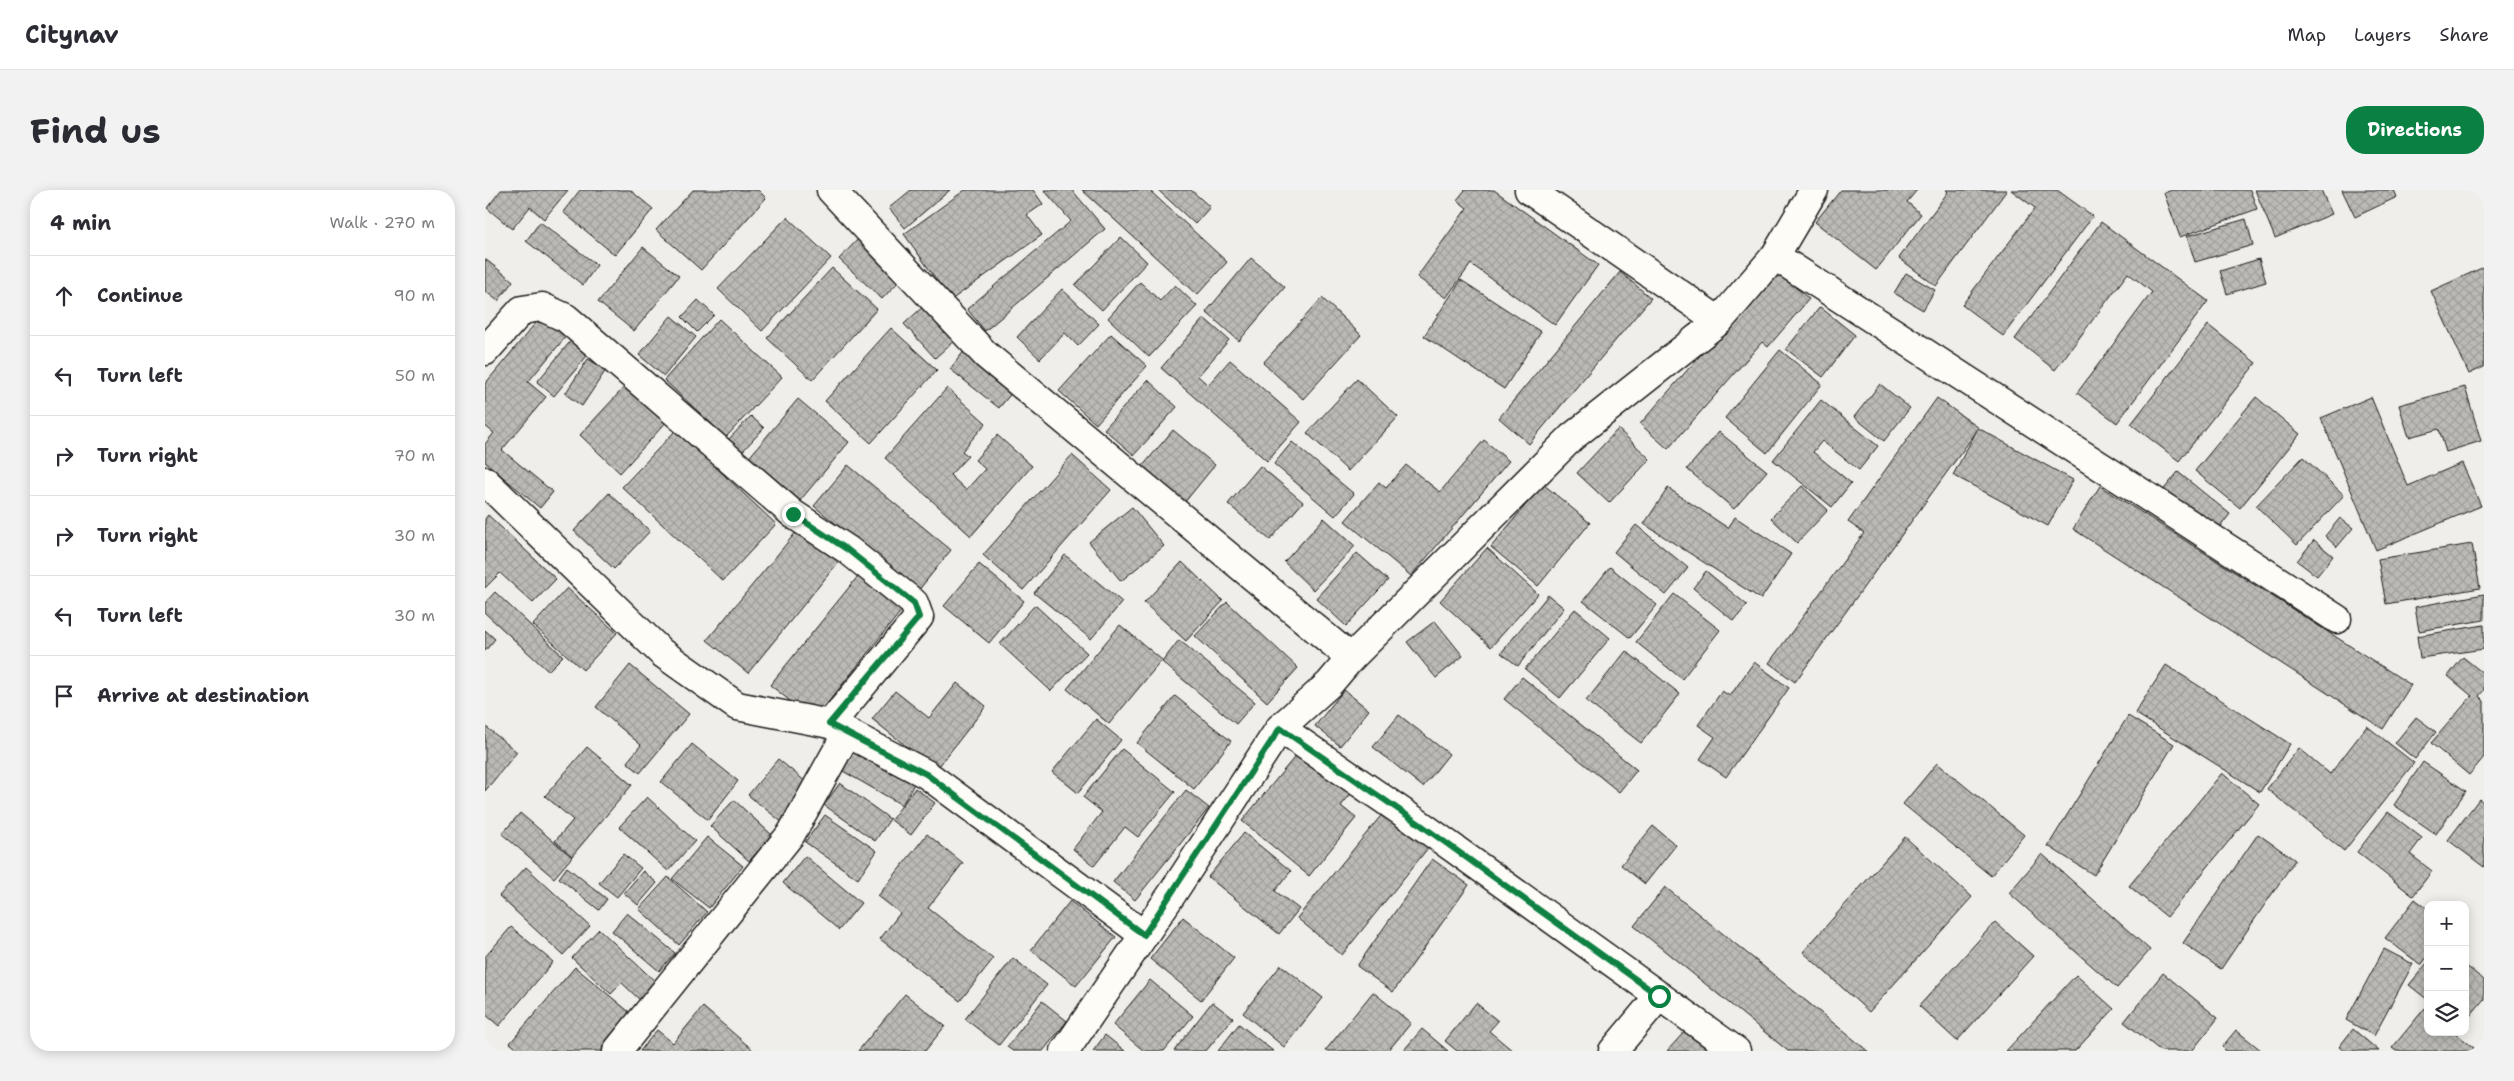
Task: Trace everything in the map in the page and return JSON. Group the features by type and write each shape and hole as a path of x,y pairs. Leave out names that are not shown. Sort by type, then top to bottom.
{"street":[{"path":"831,190 986,355 1351,658"},
{"path":"1529,190 1719,321"},
{"path":"1065,1051 1280,728 1329,684 1351,658 1571,437 1719,321 1775,256 1814,190"},
{"path":"1775,256 2337,619"},
{"path":"485,351 522,310 542,307 566,318 793,514 848,550 914,603 919,617 838,728 791,834 617,1051"},
{"path":"485,481 662,653 737,706 838,728 926,774 1144,935"},
{"path":"1280,728 1421,825 1736,1051"},
{"path":"1613,1051 1659,996"}],"building":[{"path":"501,190 568,190 544,219 530,207 512,229 487,208"},
{"path":"580,190 630,190 653,209 615,255 563,212"},
{"path":"693,190 758,190 766,198 701,270 656,230"},
{"path":"911,190 950,190 905,228 889,208"},
{"path":"965,190 1033,190 1043,204 1027,215 1042,235 951,300 904,234"},
{"path":"1044,190 1072,190 1105,229 985,331 967,309 1071,221"},
{"path":"1082,190 1149,190 1227,262 1197,295"},
{"path":"1158,190 1191,190 1210,207 1195,224"},
{"path":"1465,190 1494,190 1598,265 1555,325 1471,264 1446,298 1417,277 1467,208 1457,200"},
{"path":"1841,190 1917,190 1907,202 1921,214 1876,270 1815,222"},
{"path":"1946,190 2007,190 1936,286 1899,258 1948,192"},
{"path":"2011,190 2057,190 2093,216 2003,336 1962,305 2035,208"},
{"path":"2172,190 2250,190 2257,209 2180,237 2164,193"},
{"path":"2255,190 2321,190 2332,214 2275,238"},
{"path":"2342,190 2394,190 2397,197 2355,217"},
{"path":"787,217 831,258 762,331 718,289"},
{"path":"2246,219 2253,245 2195,262 2187,236"},
{"path":"540,222 597,265 583,285 526,241"},
{"path":"2101,222 2208,301 2117,423 2077,393 2152,292 2128,273 2055,370 2015,339"},
{"path":"861,236 904,276 882,299 839,259"},
{"path":"1121,237 1147,262 1102,310 1075,285"},
{"path":"643,247 679,276 634,331 598,302"},
{"path":"1251,258 1285,287 1239,341 1206,312"},
{"path":"485,259 513,281 498,301 485,291"},
{"path":"2259,259 2266,282 2227,294 2220,271"},
{"path":"2484,267 2484,367 2469,374 2431,291"},
{"path":"832,268 877,309 812,380 767,338"},
{"path":"1775,270 1809,299 1768,347 1762,342 1668,449 1640,424"},
{"path":"1620,272 1651,298 1529,444 1499,418"},
{"path":"1906,273 1935,290 1923,310 1894,293"},
{"path":"1461,280 1541,332 1504,389 1424,336"},
{"path":"1140,282 1160,301 1175,285 1197,306 1149,357 1108,318"},
{"path":"1062,289 1099,324 1078,346 1065,333 1040,359 1017,337"},
{"path":"1322,298 1361,335 1303,399 1263,363"},
{"path":"698,300 714,315 697,332 682,317"},
{"path":"926,304 957,338 935,358 904,324"},
{"path":"1820,307 1855,335 1823,377 1786,349"},
{"path":"543,314 568,334 528,382 546,397 502,450 553,492 540,508 485,462 485,444 494,433 485,426 485,384"},
{"path":"671,316 696,337 664,376 639,355"},
{"path":"1204,318 1229,340 1198,376 1208,385 1230,360 1301,422 1267,461 1161,368"},
{"path":"719,319 782,377 726,437 664,380"},
{"path":"2208,325 2256,363 2179,461 2131,424"},
{"path":"891,328 937,370 871,443 825,401"},
{"path":"578,332 595,346 554,396 537,382"},
{"path":"1111,334 1147,366 1096,424 1059,391"},
{"path":"965,350 1014,390 999,408 950,369"},
{"path":"1780,350 1822,384 1767,453 1725,418"},
{"path":"588,359 606,370 582,406 565,394"},
{"path":"1357,379 1398,417 1348,471 1307,433"},
{"path":"1148,380 1177,407 1134,455 1104,429"},
{"path":"629,382 669,419 620,473 580,435"},
{"path":"1880,384 1910,408 1884,441 1854,417"},
{"path":"2465,387 2481,441 2446,452 2439,429 2409,437 2399,405"},
{"path":"947,388 986,423 962,451 968,456 950,475 966,490 985,469 975,460 997,435 1032,466 971,536 885,458"},
{"path":"2256,397 2300,434 2240,508 2195,471"},
{"path":"2371,397 2408,486 2462,463 2481,506 2376,550 2321,418"},
{"path":"1937,398 1979,428 1795,682 1769,663 1864,533 1848,522"},
{"path":"798,399 849,442 798,503 747,460"},
{"path":"1821,400 1878,446 1859,470 1822,441 1813,452 1851,483 1832,507 1773,460"},
{"path":"751,416 764,428 740,454 727,441"},
{"path":"1978,428 2073,480 2048,526 1953,475"},
{"path":"1618,429 1650,459 1609,503 1577,473"},
{"path":"676,430 776,524 723,581 622,487"},
{"path":"1173,430 1215,465 1184,503 1141,468"},
{"path":"1719,432 1767,471 1734,509 1687,469"},
{"path":"1484,440 1509,461 1411,576 1345,521 1379,482 1386,488 1406,465 1440,492"},
{"path":"1292,442 1354,494 1335,516 1274,464"},
{"path":"1072,455 1111,490 1023,590 983,555"},
{"path":"2303,457 2344,495 2297,545 2256,506"},
{"path":"848,465 951,550 918,591 814,506"},
{"path":"1260,466 1303,502 1270,540 1228,504"},
{"path":"2178,472 2230,514 2213,536 2161,493"},
{"path":"1543,484 1590,523 1538,586 1491,547"},
{"path":"1802,486 1828,510 1797,543 1771,518"},
{"path":"2100,486 2411,685 2383,729 2073,529"},
{"path":"1668,488 1728,528 1735,517 1791,554 1761,599 1644,524"},
{"path":"609,493 650,531 614,569 574,531"},
{"path":"1132,507 1164,546 1121,581 1089,542"},
{"path":"488,515 556,579 533,603 500,573 485,588 485,519"},
{"path":"1324,518 1355,546 1313,590 1284,562"},
{"path":"2340,518 2353,528 2337,547 2325,536"},
{"path":"1636,525 1688,568 1666,595 1614,552"},
{"path":"801,526 841,559 748,673 707,640"},
{"path":"2314,540 2333,556 2317,576 2297,561"},
{"path":"2472,544 2480,588 2386,604 2378,559"},
{"path":"1487,548 1538,594 1491,647 1440,601"},
{"path":"1357,553 1388,580 1346,626 1316,598"},
{"path":"1065,555 1122,602 1091,639 1034,593"},
{"path":"1182,562 1223,601 1186,641 1144,603"},
{"path":"979,564 1024,601 989,643 944,606"},
{"path":"1610,567 1657,605 1630,638 1583,601"},
{"path":"863,570 906,605 814,720 770,685"},
{"path":"1706,571 1747,605 1734,621 1693,588"},
{"path":"567,588 617,633 583,670 533,625"},
{"path":"495,592 563,656 548,671 485,613 485,603"},
{"path":"1674,594 1720,630 1682,679 1636,642"},
{"path":"2484,594 2484,620 2419,631 2415,607"},
{"path":"1548,595 1564,608 1518,666 1501,653"},
{"path":"1227,602 1298,668 1267,702 1195,636"},
{"path":"1035,605 1087,653 1051,691 1000,644"},
{"path":"1575,609 1610,638 1560,698 1525,669"},
{"path":"1435,621 1463,656 1436,678 1407,642"},
{"path":"1120,625 1162,660 1109,724 1067,689"},
{"path":"2484,625 2484,649 2420,658 2417,636"},
{"path":"485,630 495,639 485,651"},
{"path":"1179,640 1255,702 1236,724 1162,662"},
{"path":"1626,651 1680,694 1641,743 1586,701"},
{"path":"2463,657 2484,674 2484,690 2479,696 2484,701 2484,757 2469,775 2431,743 2472,696 2448,676"},
{"path":"1754,662 1789,688 1726,777 1700,759 1715,737 1698,725 1722,691 1730,696"},
{"path":"630,665 689,714 640,773 627,762 641,745 596,707"},
{"path":"2166,665 2290,744 2260,792 2135,713"},
{"path":"1522,677 1637,770 1619,792 1504,699"},
{"path":"957,683 986,706 936,770 872,719 895,691 929,718"},
{"path":"1344,690 1369,710 1340,746 1315,726"},
{"path":"1175,696 1231,741 1194,789 1137,743"},
{"path":"1399,715 1449,754 1423,787 1373,747"},
{"path":"2128,716 2174,744 2094,875 2048,846"},
{"path":"2416,717 2436,732 2415,759 2395,743"},
{"path":"1096,719 1121,740 1078,793 1052,772"},
{"path":"485,726 517,752 485,791"},
{"path":"2367,726 2414,763 2344,851 2267,789 2299,748 2330,774"},
{"path":"857,742 918,777 902,805 841,770"},
{"path":"692,744 738,781 708,820 661,782"},
{"path":"587,747 632,785 572,856 555,841 573,820 545,796"},
{"path":"1302,748 1354,790 1341,806 1356,818 1309,876 1242,821"},
{"path":"1122,749 1175,792 1138,837 1125,827 1094,866 1073,849 1102,812 1083,797"},
{"path":"778,759 812,787 783,823 748,795"},
{"path":"2423,762 2466,791 2436,834 2394,805"},
{"path":"1937,763 2024,835 1991,876 1903,804"},
{"path":"2222,773 2259,804 2167,917 2129,886"},
{"path":"840,783 890,819 875,841 824,805"},
{"path":"915,788 935,803 911,835 891,820"},
{"path":"1186,790 1209,808 1135,900 1113,882"},
{"path":"647,797 695,841 668,871 619,827"},
{"path":"2479,799 2484,803 2484,867 2448,840"},
{"path":"734,800 772,835 749,861 710,826"},
{"path":"1384,812 1428,848 1342,955 1297,918"},
{"path":"2388,812 2422,838 2410,854 2432,871 2413,896 2357,852"},
{"path":"520,813 572,857 554,878 502,834"},
{"path":"825,815 877,851 858,879 805,842"},
{"path":"1653,826 1676,845 1645,884 1621,865"},
{"path":"1244,833 1291,871 1275,891 1299,909 1279,934 1208,877"},
{"path":"927,834 963,863 928,908 993,959 960,1001 880,939 900,913 878,896"},
{"path":"2258,834 2295,860 2221,969 2183,943"},
{"path":"707,837 743,866 709,908 672,879"},
{"path":"1905,837 1972,897 1869,1012 1803,952"},
{"path":"623,854 641,868 617,897 599,883"},
{"path":"2042,854 2150,950 2117,988 2009,893"},
{"path":"805,856 861,903 839,930 783,883"},
{"path":"1432,859 1469,885 1393,992 1357,966"},
{"path":"526,867 590,926 563,955 499,896"},
{"path":"567,867 607,899 599,910 559,878"},
{"path":"643,871 657,883 638,905 624,893"},
{"path":"668,877 707,912 679,945 639,909"},
{"path":"1665,887 1868,1051 1788,1051 1634,926"},
{"path":"2415,899 2424,906 2424,961 2421,965 2385,938"},
{"path":"1070,901 1116,937 1076,986 1031,950"},
{"path":"627,913 675,953 659,971 612,931"},
{"path":"1183,917 1234,958 1201,1000 1150,959"},
{"path":"1995,922 2033,956 1957,1041 1919,1006"},
{"path":"511,927 553,962 499,1026 485,1014 485,957"},
{"path":"599,929 659,985 642,1002 622,983 611,994 572,958"},
{"path":"2384,949 2413,964 2374,1036 2346,1020"},
{"path":"1013,958 1047,985 999,1045 965,1019"},
{"path":"1281,965 1323,998 1284,1047 1243,1013"},
{"path":"575,967 633,1015 604,1051 520,1051 510,1043"},
{"path":"2424,967 2424,997 2409,985"},
{"path":"2469,968 2484,980 2484,999 2469,1017"},
{"path":"2163,973 2218,1018 2192,1051 2161,1051 2124,1022"},
{"path":"2076,975 2114,1009 2075,1051 2006,1051"},
{"path":"1150,980 1193,1016 1164,1051 1144,1051 1113,1025"},
{"path":"1373,992 1411,1023 1388,1051 1325,1051"},
{"path":"905,994 945,1026 925,1051 858,1051"},
{"path":"1042,1001 1067,1021 1043,1051 1013,1051 1007,1047"},
{"path":"1212,1002 1233,1018 1206,1051 1174,1051"},
{"path":"1476,1003 1498,1021 1489,1031 1513,1051 1457,1051 1445,1041"},
{"path":"703,1007 754,1051 640,1051 657,1030 673,1043"},
{"path":"2424,1009 2424,1036 2459,1036 2474,1048 2472,1051 2396,1051 2392,1048"},
{"path":"1239,1024 1273,1051 1218,1051"},
{"path":"1422,1029 1448,1051 1403,1051"},
{"path":"1687,1029 1710,1051 1667,1051"},
{"path":"2353,1029 2379,1051 2344,1051 2339,1047"},
{"path":"2236,1030 2262,1051 2226,1051 2222,1047"},
{"path":"1105,1035 1125,1051 1093,1051"}],"route":[{"path":"793,514 848,550 914,603 919,617 829,724 926,774 1144,935 1280,728 1421,825 1659,996"}]}
